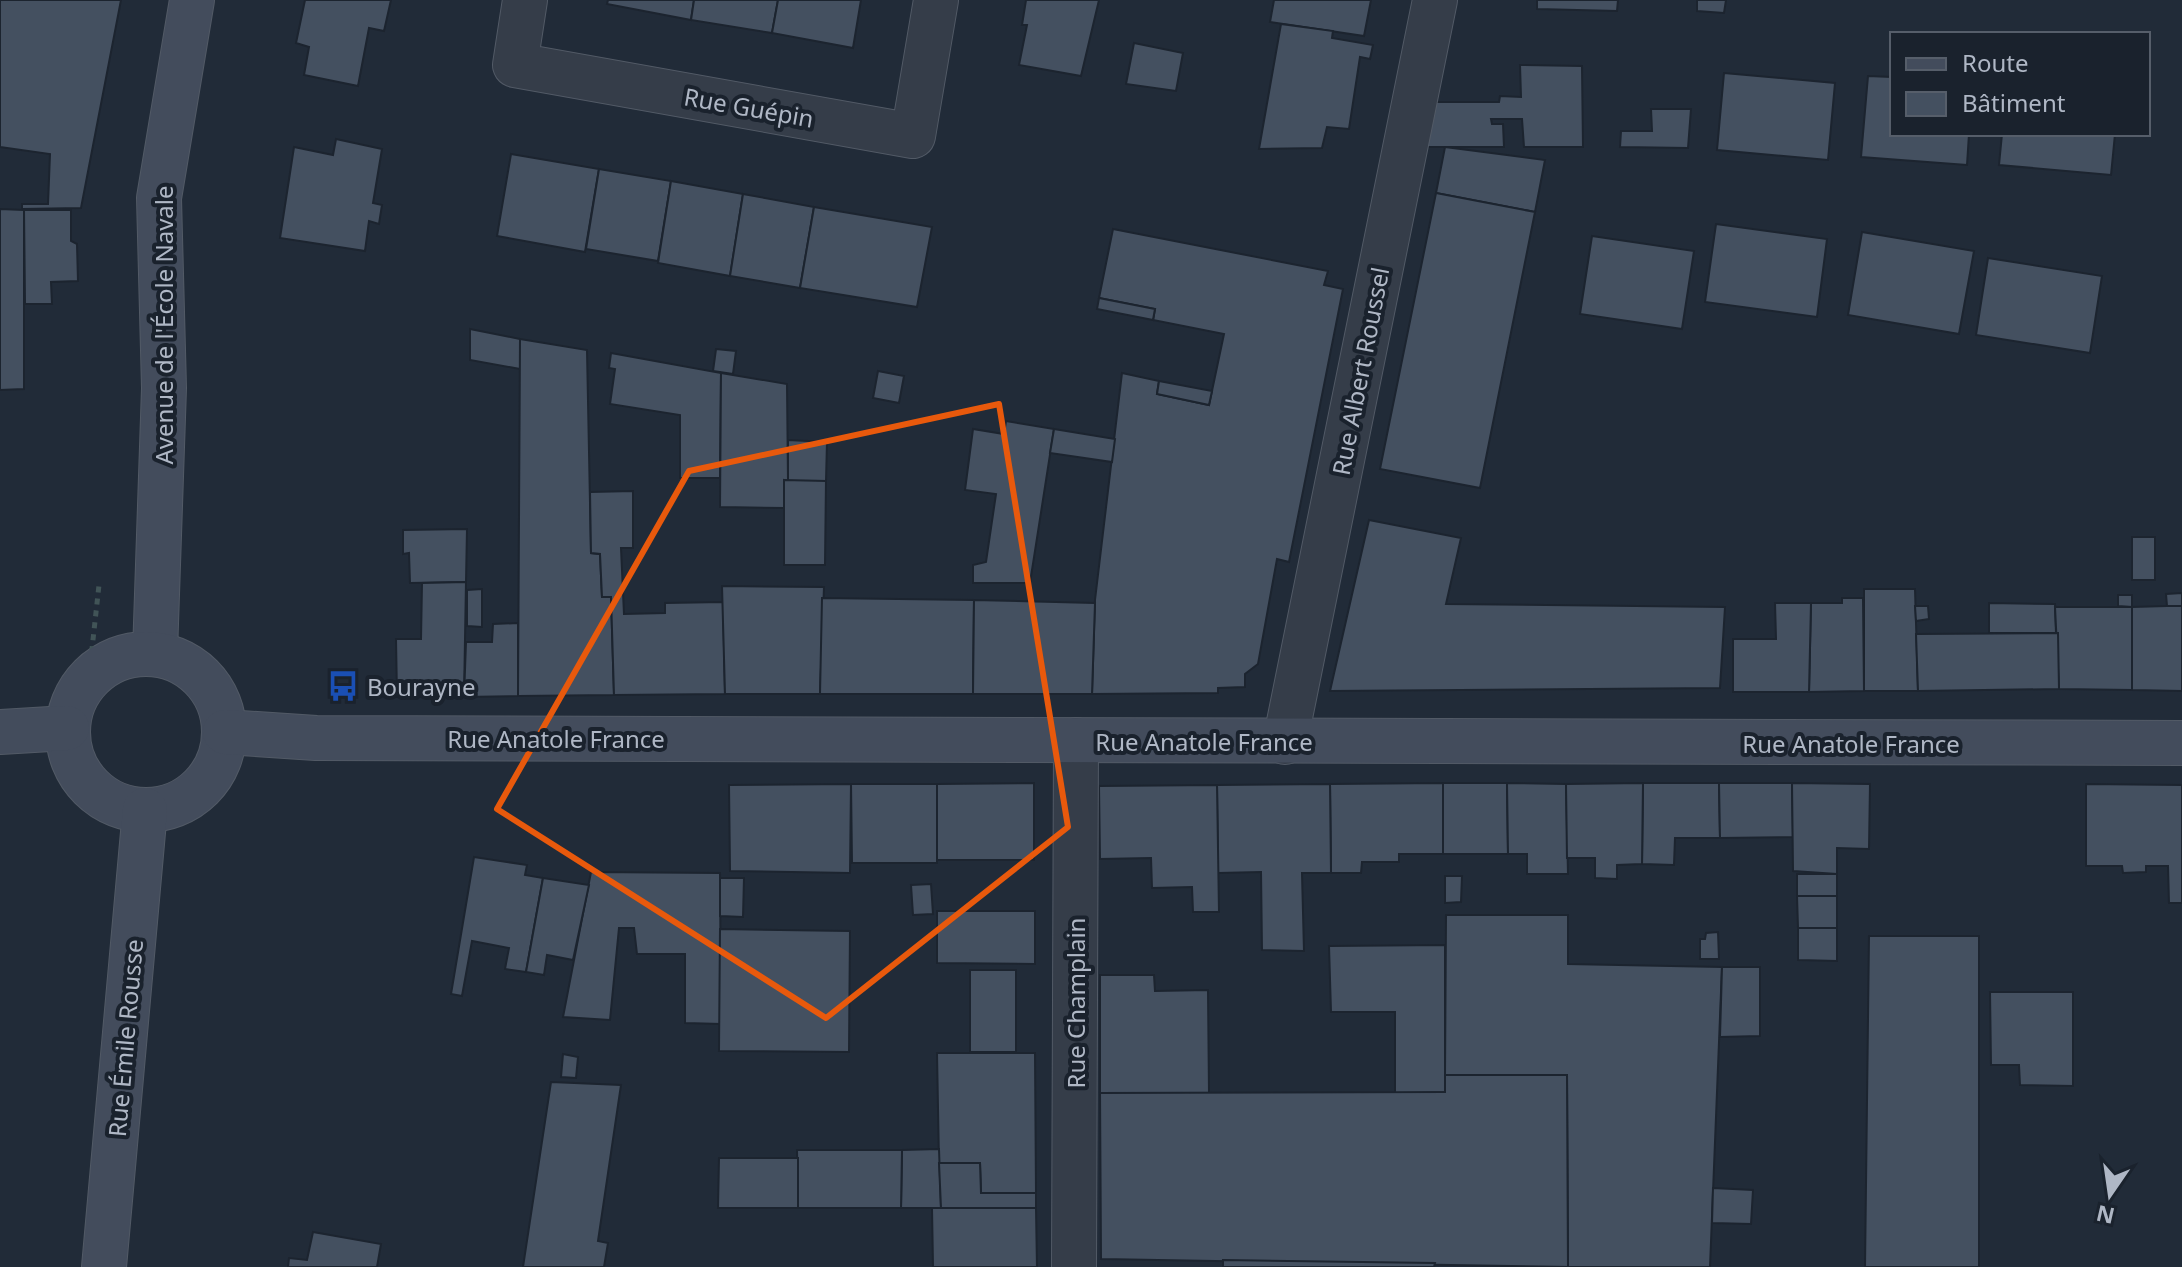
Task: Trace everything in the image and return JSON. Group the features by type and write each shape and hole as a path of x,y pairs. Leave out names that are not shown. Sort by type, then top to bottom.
{"main road":[{"name":"Avenue de l'École Navale","path":"155,653 164,388 159,198 192,0"},
{"path":"155,653 183,662 205,679 220,704 225,732 221,756 210,778 192,796 169,807 145,810 119,806 97,794 75,764 67,728 72,702 89,676 106,664 130,654 155,653"},
{"path":"0,732 67,728"},
{"name":"Rue Anatole France","path":"225,732 316,738 2182,743"},
{"name":"Rue Émile Rousse","path":"104,1267 145,810"}],"street":[{"name":"Rue Guépin","path":"525,0 515,65 913,136 936,0"},
{"name":"Rue Albert Roussel","path":"1285,742 1435,0"},
{"name":"Rue Champlain","path":"1074,1267 1076,740"}],"highlighted area":[{"path":"999,404 1068,827 826,1018 497,809 689,471"}],"building":[{"path":"0,0 121,0 81,208 22,209 22,204 48,204 50,154 0,147"},
{"path":"305,0 391,0 384,31 369,28 358,86 304,75 309,47 296,43"},
{"path":"608,0 694,0 691,20 607,4"},
{"path":"694,0 778,0 772,33 691,20"},
{"path":"778,0 861,0 853,48 772,33"},
{"path":"1026,0 1099,0 1081,76 1019,65 1027,25 1022,25"},
{"path":"1274,0 1371,0 1364,36 1270,22"},
{"path":"1537,0 1618,0 1617,11 1537,9"},
{"path":"1697,0 1726,0 1724,13 1697,11"},
{"path":"1281,24 1333,31 1332,38 1373,45 1370,59 1360,57 1349,129 1327,127 1322,148 1259,149"},
{"path":"1134,43 1183,53 1176,91 1126,84"},
{"path":"1520,65 1582,66 1583,147 1524,147 1522,119 1491,119 1492,124 1503,124 1504,147 1426,147 1435,102 1499,102 1500,96 1521,97"},
{"path":"1724,73 1835,83 1828,160 1717,150"},
{"path":"1868,76 1890,77 1890,136 1969,136 1967,165 1861,157"},
{"path":"1651,109 1691,109 1688,148 1620,147 1621,131 1652,131"},
{"path":"2002,136 2115,136 2111,175 1999,165"},
{"path":"336,139 382,149 373,203 382,205 379,224 369,221 365,251 280,238 294,147 333,155"},
{"path":"1445,147 1545,160 1535,212 1436,193"},
{"path":"511,154 599,169 585,252 497,236"},
{"path":"599,169 671,181 658,261 586,249"},
{"path":"671,181 743,194 730,276 658,263"},
{"path":"1436,193 1535,212 1480,488 1380,469"},
{"path":"743,194 814,207 800,288 730,276"},
{"path":"814,207 932,227 917,307 800,288"},
{"path":"0,209 24,210 24,389 0,390"},
{"path":"24,210 71,210 71,241 77,244 78,281 51,282 52,304 25,304"},
{"path":"1716,224 1827,239 1817,317 1705,302"},
{"path":"1113,229 1328,271 1324,285 1343,289 1289,562 1277,559 1258,664 1245,674 1245,687 1218,688 1218,693 1092,694 1095,600 1122,373 1159,381 1157,394 1209,405 1224,334 1153,320 1155,309 1099,298"},
{"path":"1862,232 1974,251 1959,334 1848,315"},
{"path":"1592,236 1694,251 1682,329 1580,314"},
{"path":"1988,258 2102,276 2090,353 1976,335"},
{"path":"1099,298 1155,309 1153,320 1097,309"},
{"path":"470,329 520,339 520,369 470,360"},
{"path":"520,339 587,350 591,553 600,554 602,597 611,597 614,695 518,696"},
{"path":"716,349 736,351 733,374 713,371"},
{"path":"611,353 721,373 720,478 680,478 680,415 610,404 615,369 609,368"},
{"path":"878,371 904,376 899,403 873,398"},
{"path":"721,373 787,384 788,481 784,480 784,508 720,507"},
{"path":"1159,381 1212,391 1209,405 1157,394"},
{"path":"1006,421 1054,429 1030,583 973,583 973,565 986,562 996,494 965,490 973,429 1004,434"},
{"path":"1054,429 1115,439 1112,462 1050,453"},
{"path":"788,440 827,442 826,481 788,481"},
{"path":"784,480 826,481 825,565 784,565"},
{"path":"633,491 633,548 621,548 624,614 665,613 665,603 723,602 725,694 614,695 611,597 602,597 600,554 591,553 590,492"},
{"path":"1369,520 1461,538 1446,604 1725,607 1720,688 1330,691"},
{"path":"467,529 466,582 410,583 409,553 403,554 403,530"},
{"path":"2132,537 2155,537 2155,580 2132,580"},
{"path":"466,582 464,697 397,697 396,639 421,639 422,583"},
{"path":"722,586 824,587 820,694 725,694"},
{"path":"482,589 482,627 467,626 467,590"},
{"path":"1864,589 1915,589 1918,691 1864,691"},
{"path":"2182,593 2182,606 2167,606 2166,594"},
{"path":"2118,595 2132,595 2132,607 2118,606"},
{"path":"822,598 974,600 973,694 820,694"},
{"path":"1842,598 1863,598 1864,691 1809,692 1811,603 1842,603"},
{"path":"974,600 1095,603 1092,694 973,694"},
{"path":"1775,603 1811,603 1809,692 1733,692 1733,639 1776,639"},
{"path":"1989,603 2055,604 2056,633 1989,633"},
{"path":"1915,606 1928,606 1929,619 1916,621"},
{"path":"2182,606 2182,691 2132,690 2132,607"},
{"path":"2055,607 2132,607 2132,690 2059,689"},
{"path":"518,623 518,696 464,697 466,642 492,642 493,624"},
{"path":"2058,633 2059,689 1918,691 1916,634"},
{"path":"1034,783 1034,860 937,860 937,784"},
{"path":"1443,783 1507,783 1508,854 1443,854"},
{"path":"1443,783 1443,854 1399,854 1399,862 1362,862 1361,873 1331,873 1330,784"},
{"path":"1507,783 1566,784 1568,874 1527,874 1527,854 1508,854"},
{"path":"1643,783 1719,783 1720,838 1675,838 1674,865 1642,864"},
{"path":"1643,783 1642,864 1617,865 1617,879 1595,878 1595,858 1567,858 1566,784"},
{"path":"1719,783 1792,783 1793,837 1720,838"},
{"path":"1792,783 1870,784 1869,849 1837,848 1837,874 1793,871"},
{"path":"851,784 937,784 937,863 852,863"},
{"path":"851,784 850,873 730,871 729,785"},
{"path":"1330,784 1331,873 1302,873 1304,951 1262,950 1261,872 1218,873 1217,785"},
{"path":"2086,784 2182,785 2182,903 2169,903 2168,866 2146,866 2146,872 2123,873 2122,866 2086,866"},
{"path":"1217,785 1219,912 1193,912 1192,887 1152,888 1151,858 1100,859 1099,786"},
{"path":"474,857 527,865 525,875 543,878 526,972 505,969 509,948 472,941 462,996 451,994"},
{"path":"591,872 720,873 721,1024 685,1023 685,954 637,954 634,928 619,928 610,1020 563,1017"},
{"path":"1797,874 1837,874 1837,896 1797,896"},
{"path":"1445,876 1462,876 1461,902 1445,903"},
{"path":"543,878 589,885 573,960 547,955 544,975 526,972"},
{"path":"720,878 744,878 743,917 720,916"},
{"path":"931,884 933,914 913,915 911,885"},
{"path":"1797,896 1837,896 1837,928 1798,928"},
{"path":"937,911 1035,911 1035,964 937,963"},
{"path":"1446,915 1568,915 1568,964 1722,967 1710,1267 1568,1267 1567,1075 1445,1075"},
{"path":"1798,928 1837,928 1837,961 1798,960"},
{"path":"720,929 850,931 849,1052 719,1051"},
{"path":"1718,932 1719,959 1700,959 1700,939 1705,939 1706,933"},
{"path":"1869,936 1979,936 1979,1267 1865,1267"},
{"path":"1445,945 1445,1092 1395,1093 1395,1012 1331,1012 1329,946"},
{"path":"1722,967 1760,967 1760,1036 1720,1037"},
{"path":"970,970 1016,970 1016,1052 970,1052"},
{"path":"1100,975 1154,975 1155,991 1208,990 1209,1093 1100,1093"},
{"path":"1990,992 2073,992 2073,1086 2020,1085 2019,1065 1991,1065"},
{"path":"937,1053 1035,1053 1036,1193 981,1193 980,1163 939,1163"},
{"path":"563,1054 578,1057 576,1078 561,1077"},
{"path":"1445,1075 1567,1075 1568,1267 1101,1259 1100,1093 1445,1092"},
{"path":"551,1082 621,1085 598,1241 608,1243 604,1267 523,1267"},
{"path":"939,1149 941,1208 901,1208 902,1150"},
{"path":"797,1150 902,1150 901,1208 798,1208"},
{"path":"719,1158 798,1158 798,1208 718,1208"},
{"path":"939,1163 980,1163 981,1193 1036,1193 1036,1208 941,1208"},
{"path":"1713,1188 1753,1190 1751,1224 1712,1223"},
{"path":"932,1208 1036,1208 1037,1267 933,1267"},
{"path":"313,1232 381,1244 377,1267 288,1267 289,1258 307,1260"},
{"path":"1223,1260 1435,1263 1434,1267 1223,1267"}],"place":[{"name":"Bourayne","path":"343,686"}]}
